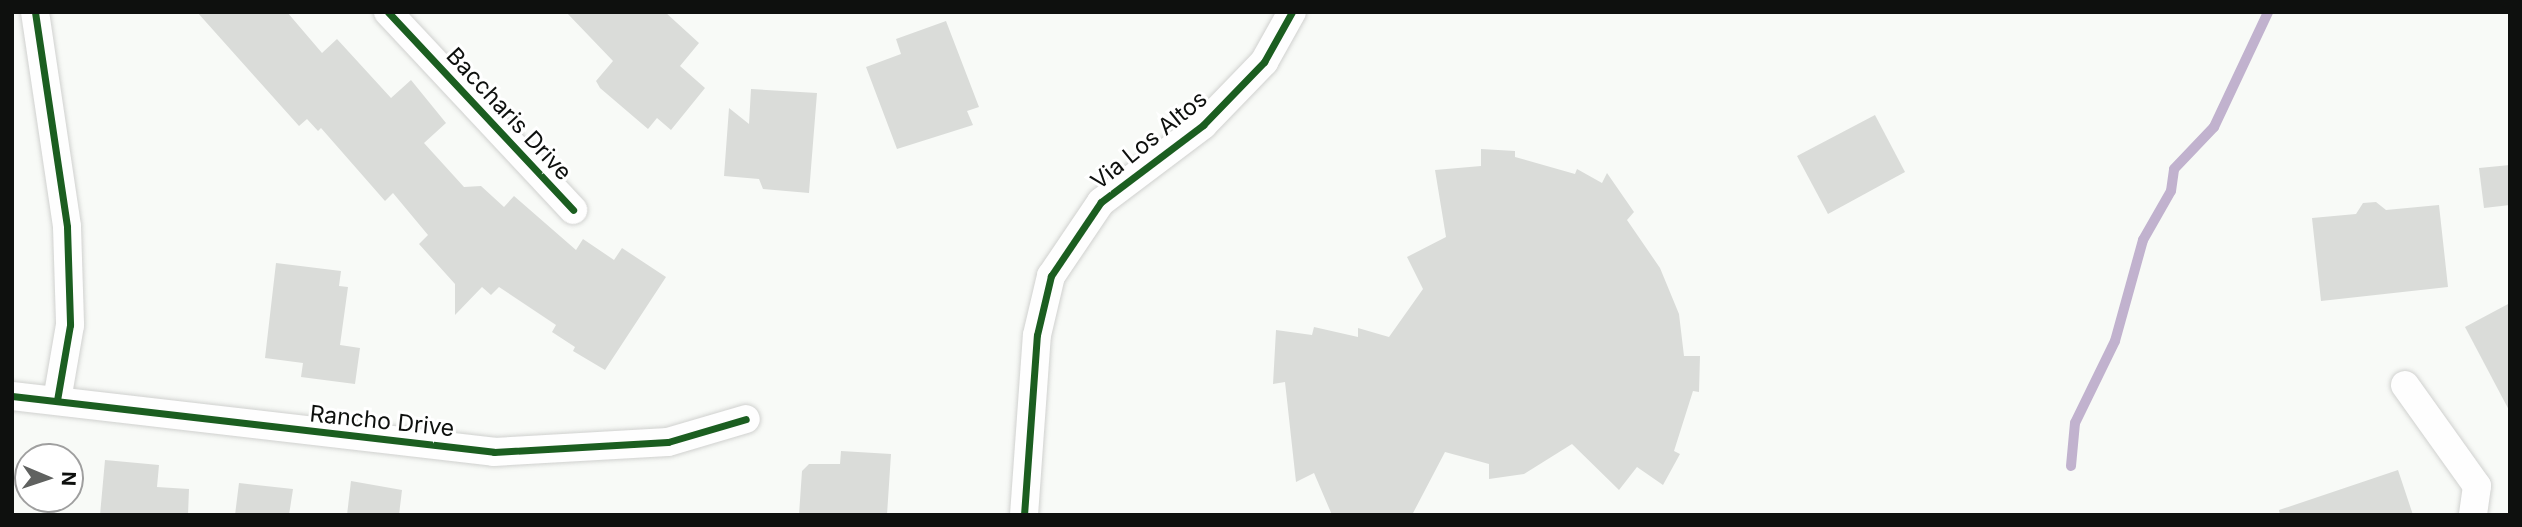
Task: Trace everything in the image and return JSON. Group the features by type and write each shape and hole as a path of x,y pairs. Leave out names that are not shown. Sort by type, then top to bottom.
{"street":[{"path":"35,12 67,227 70,325 57,400"},
{"name":"Baccharis Drive","path":"388,12 573,210"},
{"name":"Via Los Altos","path":"1024,515 1037,335 1051,276 1101,202 1203,125 1264,62 1292,12"},
{"path":"2405,384 2477,486 2473,515"},
{"name":"Rancho Drive","path":"12,396 494,452 667,442 746,419"}],"building":[{"path":"197,12 287,12 322,53 337,39 391,98 411,80 446,123 424,143 464,187 481,186 504,207 514,196 576,250 583,239 614,260 622,248 666,277 605,370 573,351 575,347 552,332 556,325 499,287 491,295 482,287 455,315 455,284 419,244 428,235 393,193 385,201 321,128 318,131 307,119 299,126"},
{"path":"566,12 665,12 699,43 680,66 705,88 671,130 657,118 648,129 600,88 596,81 613,61"},
{"path":"946,21 979,107 967,111 973,125 897,149 866,67 901,54 896,39"},
{"path":"751,89 817,93 809,193 763,189 759,179 724,176 729,108 749,124"},
{"path":"1875,115 1905,172 1828,214 1797,156"},
{"path":"1481,149 1515,151 1515,157 1575,174 1577,169 1602,183 1607,173 1634,212 1627,220 1660,268 1679,314 1684,356 1700,356 1699,392 1693,391 1674,451 1680,454 1663,485 1637,467 1619,490 1572,444 1524,474 1489,479 1489,464 1445,452 1412,515 1332,515 1314,473 1296,482 1285,382 1273,384 1276,330 1312,335 1314,327 1358,337 1358,328 1389,337 1423,289 1407,257 1446,237 1435,170 1481,166"},
{"path":"2510,165 2510,205 2484,208 2479,168"},
{"path":"2376,202 2386,210 2439,205 2448,287 2321,301 2312,218 2356,214 2363,203"},
{"path":"276,263 341,271 339,286 348,287 340,345 360,348 355,384 301,377 303,363 265,358"},
{"path":"2510,303 2510,412 2465,327"},
{"path":"841,451 891,454 887,515 799,515 802,471 809,464 840,464"},
{"path":"105,460 159,465 157,487 189,489 188,515 100,515"},
{"path":"2398,470 2413,515 2280,515 2279,510"},
{"path":"351,481 402,490 399,515 347,515"},
{"path":"239,483 293,489 289,515 235,515"}],"waterway":[{"path":"2071,466 2075,423 2115,341 2143,240 2171,191 2174,169 2214,127 2268,12"}],"cycle path":[{"path":"35,12 67,227 70,325 57,400"},
{"path":"388,12 573,210"},
{"path":"1024,515 1037,335 1051,276 1101,202 1203,125 1264,62 1292,12"},
{"path":"12,396 494,452 668,442 746,419"}]}
